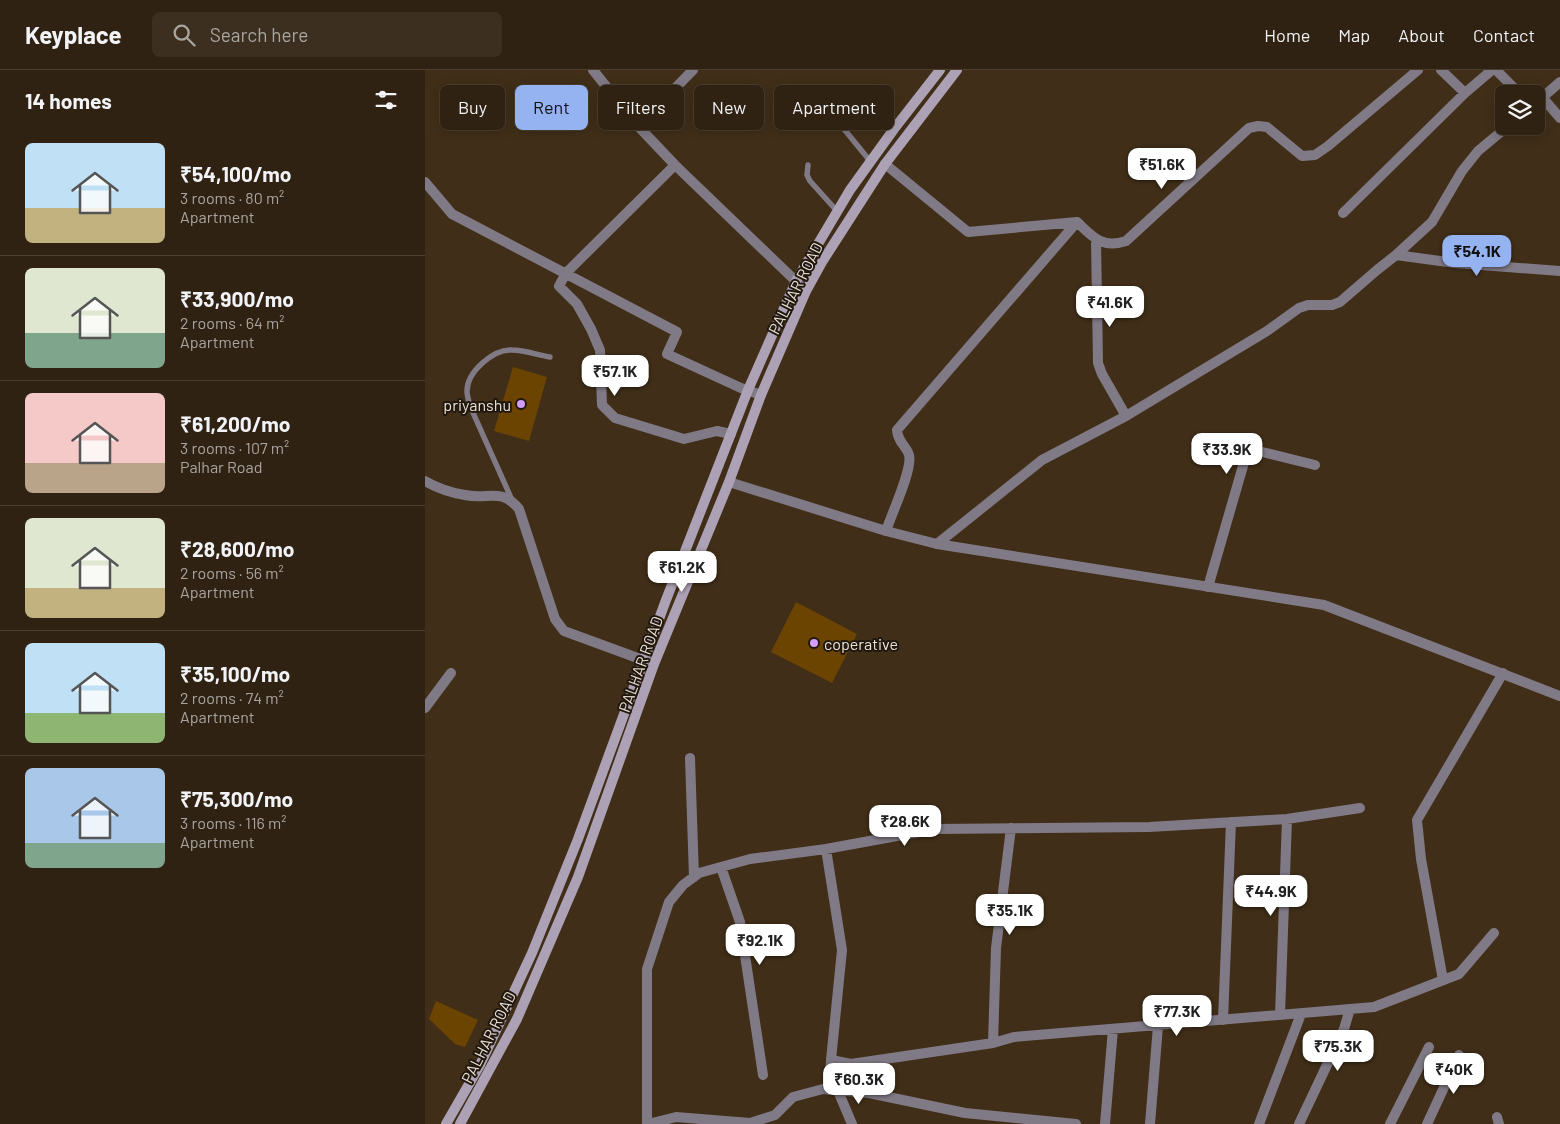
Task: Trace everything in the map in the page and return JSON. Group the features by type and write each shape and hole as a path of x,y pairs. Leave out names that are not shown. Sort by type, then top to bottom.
{"main road":[{"name":"PALHAR ROAD","path":"460,1124 517,1019 578,877 649,662 665,600 748,390 796,281 850,190 893,128 940,70"},
{"name":"PALHAR ROAD","path":"446,1124 480,1065 532,954 649,662 729,482 761,395 806,291 822,262 885,164 957,70"}],"street":[{"path":"593,70 605,85"},
{"path":"678,85 693,70"},
{"path":"885,164 968,232 1077,222 1096,240 1117,244 1126,241 1249,128 1267,127 1302,156 1315,155 1418,70"},
{"path":"1441,70 1465,93"},
{"path":"1343,212 1465,93 1494,70 1510,85"},
{"path":"1545,95 1560,82"},
{"path":"1545,105 1560,118"},
{"path":"642,130 675,165 806,291"},
{"path":"937,544 1042,460 1126,416 1267,332 1299,308 1308,305 1332,305 1340,302 1396,256 1432,222 1462,171 1478,151 1497,135"},
{"path":"675,165 566,273 559,286 577,304 591,328 600,350 603,405 615,418 684,440 717,431 731,434"},
{"path":"426,185 453,214 677,332 667,354 761,395"},
{"path":"886,531 910,465 909,453 897,438 897,430 1077,222"},
{"path":"1096,240 1098,363 1102,374 1126,416"},
{"path":"1396,256 1455,263 1560,271"},
{"path":"1208,587 1245,459 1251,453 1258,451 1315,465"},
{"path":"425,481 434,486 467,496 498,495 512,500 519,509 555,619 564,631 649,662"},
{"path":"729,482 886,531 937,544 1324,605 1560,696"},
{"path":"425,708 451,673"},
{"path":"1443,980 1421,859 1417,820 1503,673"},
{"path":"690,758 693,877"},
{"path":"1077,1124 965,1113 869,1093 823,1089 793,1097 775,1115 758,1123 676,1118 648,1124 647,969 669,902 683,885 699,873 750,859 826,849 935,829 1149,827 1287,819 1360,808"},
{"path":"1280,1015 1287,819"},
{"path":"1223,1020 1231,822"},
{"path":"993,1043 996,948 1011,828"},
{"path":"826,849 842,950 831,1060 833,1090 852,1124"},
{"path":"721,867 740,922 763,1075"},
{"path":"831,1060 851,1064 993,1043 1014,1038 1375,1007 1459,974 1494,933"},
{"path":"1299,1124 1344,1029 1351,1009"},
{"path":"1259,1124 1301,1014"},
{"path":"1149,1124 1158,1026"},
{"path":"1105,1124 1113,1029"},
{"path":"1390,1124 1429,1047"},
{"path":"1427,1124 1459,1055"}],"lane":[{"path":"845,130 870,161"},
{"path":"808,165 807,175 810,181 837,211"},
{"path":"512,500 470,406 467,392 469,380 486,359 499,352 511,349 550,357"}],"building":[{"name":"priyanshu","path":"513,367 547,377 529,441 494,431"},
{"name":"coperative","path":"796,602 857,634 832,683 771,652"},
{"path":"436,1001 478,1020 465,1047 455,1044 429,1019"}],"place":[{"name":"priyanshu","path":"521,404"},
{"name":"coperative","path":"814,643"}]}
